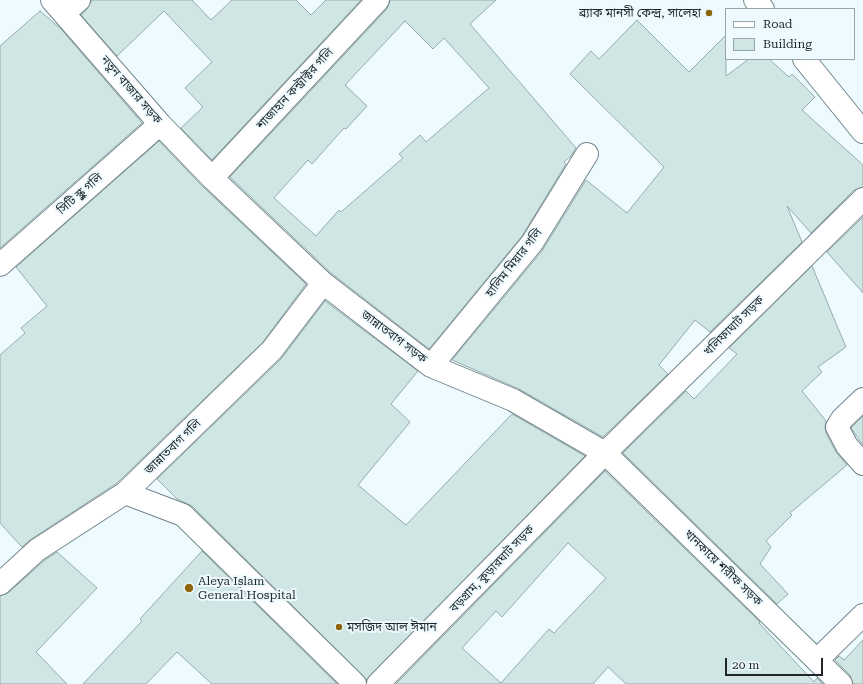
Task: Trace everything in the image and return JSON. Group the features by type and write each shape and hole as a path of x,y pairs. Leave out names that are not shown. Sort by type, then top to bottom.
{"street":[{"name":"শাজাহান কন্ট্রাক্টর গলি","path":"212,178 378,0"},
{"path":"755,0 762,8"},
{"name":"নতুন বাজার সড়ক","path":"65,4 160,124 212,178"},
{"path":"805,60 863,132"},
{"name":"সিটি স্কুল গলি","path":"0,265 160,124"},
{"name":"হালিম মিয়ার গলি","path":"431,366 532,243 587,154"},
{"name":"জান্নাতবাগ সড়ক","path":"212,178 323,283 431,366 513,400 605,453"},
{"name":"খলিফাঘাট সড়ক","path":"605,453 863,199"},
{"name":"জান্নাতবাগ গলি","path":"0,584 36,550 126,494 272,350 323,283"},
{"path":"863,399 842,419 837,427 847,446 863,464"},
{"name":"খানকায়ে শরীফ সড়ক","path":"605,453 841,684"},
{"name":"বড়গ্রাম, কুড়ারঘাট সড়ক","path":"378,684 605,453"},
{"path":"126,494 183,515 355,684"},
{"path":"817,660 863,615"}],"building":[{"path":"92,0 192,0 211,20 232,0 296,0 311,15 326,0 361,0 212,160 181,128 203,107 185,88 212,62 164,11 117,56 81,15 87,9"},
{"path":"390,0 496,0 470,24 576,148 571,156 564,162 566,164 522,236 429,349 331,273 230,177 387,9","holes":["405,21 433,49 444,38 489,88 426,142 420,135 399,154 403,158 341,212 339,210 316,236 274,198 308,160 312,164 344,128 346,129 367,106 345,85"]},
{"path":"40,11 61,29 142,123 0,248 0,46"},
{"path":"637,20 689,72 725,36 726,76 748,60 770,60 789,77 792,74 815,97 802,110 863,165 863,187 854,190 811,233 787,206 802,242 710,332 695,320 659,365 668,374 603,437 519,389 452,360 542,251 586,180 627,213 664,167 570,74 591,51 599,59"},
{"path":"159,141 203,187 306,284 263,342 117,483 30,540 22,547 0,523 0,355 25,333 21,328 47,306 16,267"},
{"path":"863,217 863,293 827,252"},
{"path":"812,266 846,347 818,367 822,372 802,391 826,421 826,433 836,452 847,465 790,513 792,515 766,541 771,547 760,564 788,594 777,604 623,453 686,391 694,399 737,354 729,348"},
{"path":"325,301 418,371 391,404 410,422 358,485 406,525 512,414 585,456 367,680 192,506 177,499 157,479 281,359"},
{"path":"863,416 863,445 851,428"},
{"path":"605,471 760,622 759,623 814,682 817,678 823,684 626,684 608,667 593,684 396,684","holes":["568,543 606,578 554,633 549,629 501,683 462,648 496,611 502,617"]},
{"path":"202,551 337,684 212,684 177,652 146,684 83,684 142,621 140,619"},
{"path":"57,552 97,588 36,652 67,684 0,684 0,596 8,593 45,560"},
{"path":"863,640 863,684 853,684 850,675 835,660 839,656 844,660"}],"place":[{"name":"ব্র্যাক মানসী কেন্দ্র, সালেহা","path":"709,13"},
{"name":"Aleya Islam General Hospital","path":"189,588"},
{"name":"মসজিদ আল ঈমান","path":"339,627"}]}
